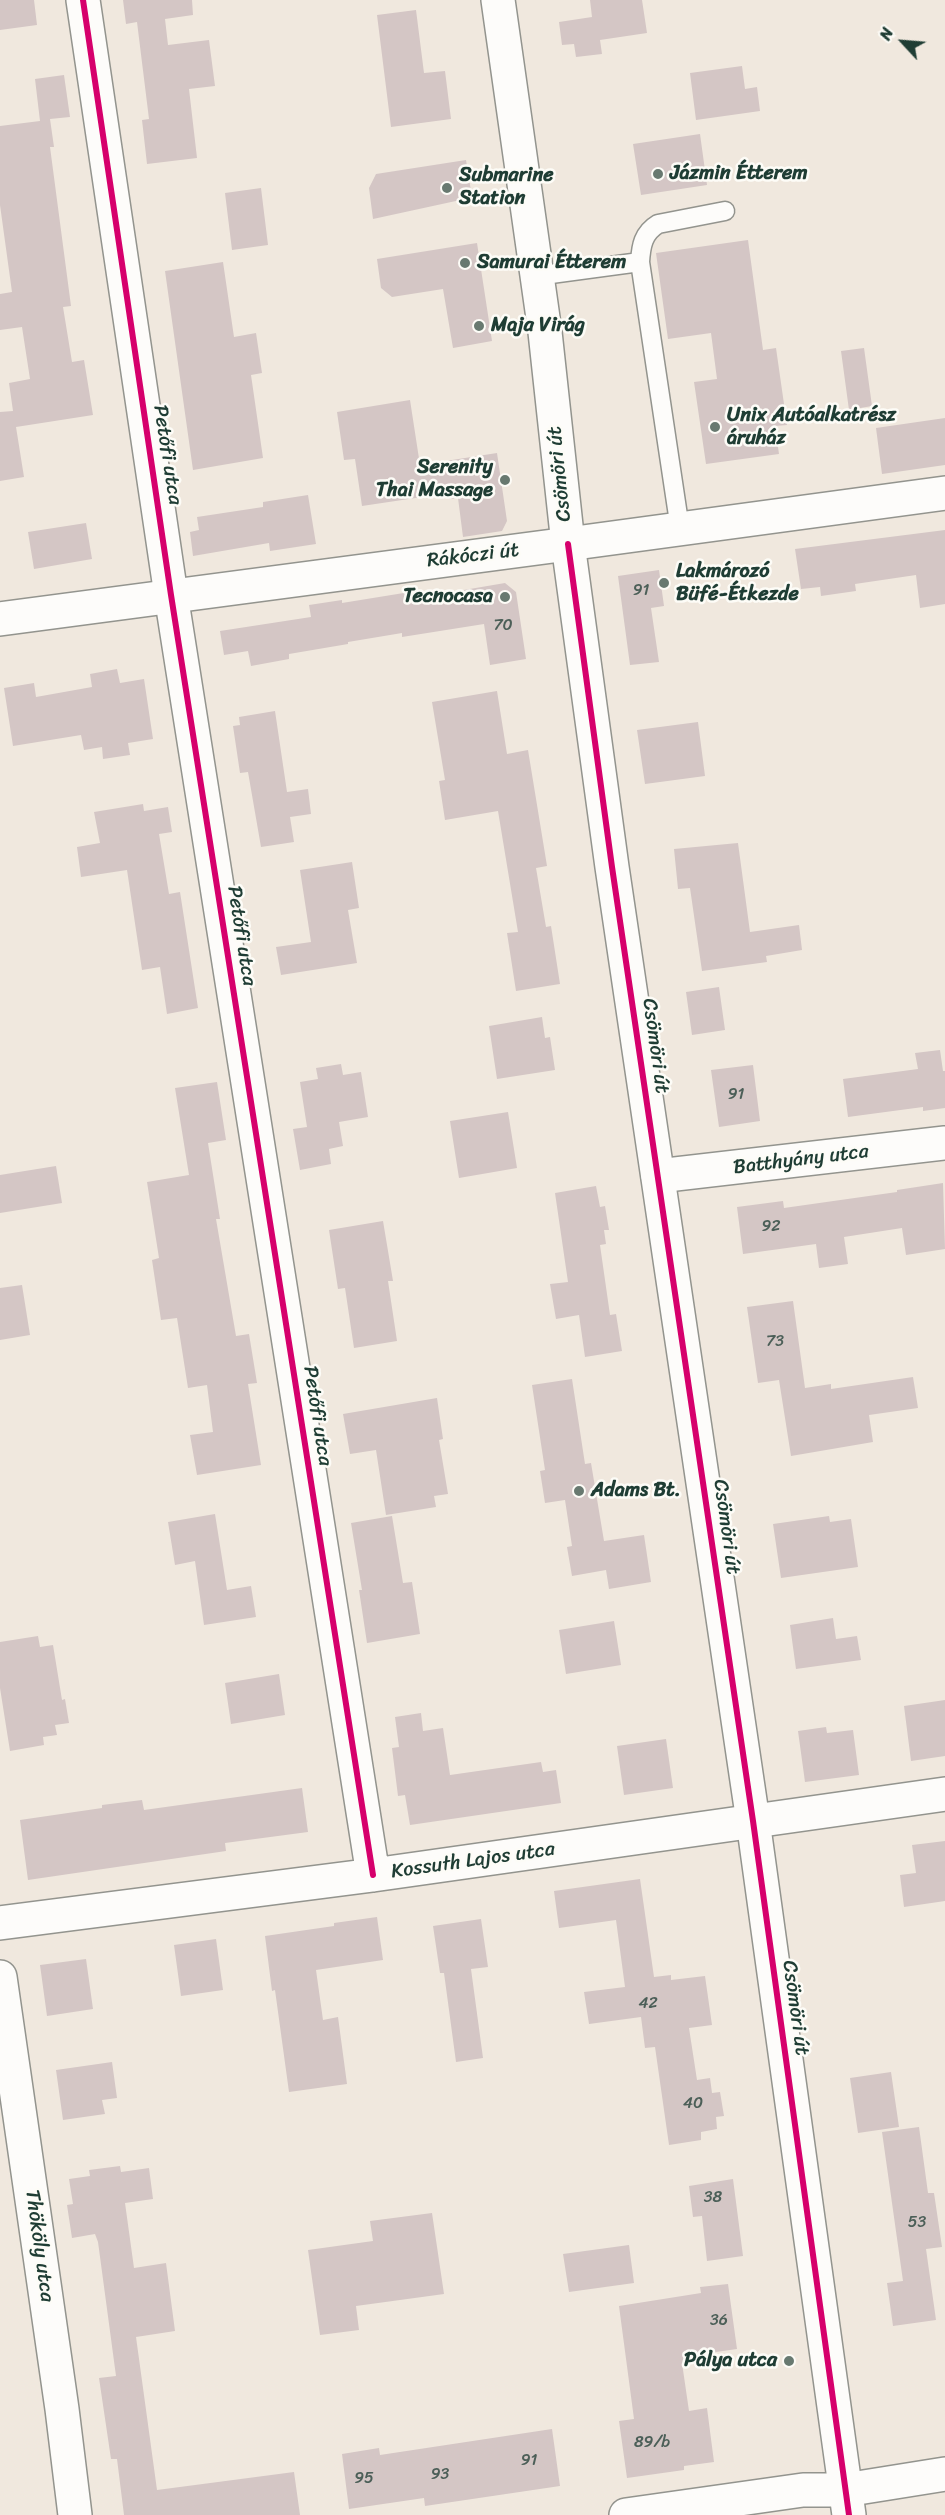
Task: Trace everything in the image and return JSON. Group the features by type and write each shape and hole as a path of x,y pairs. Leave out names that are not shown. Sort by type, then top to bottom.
{"street":[{"name":"Petőfi utca","path":"83,0 171,595 373,1875"},
{"name":"Csömöri út","path":"498,0 536,276 568,544 753,1821 847,2502"},
{"name":"Rákóczi út","path":"0,619 945,493"},
{"name":"Batthyány utca","path":"658,1176 945,1143"},
{"name":"Kossuth Lajos utca","path":"0,1923 373,1875 945,1794"},
{"name":"Thököly utca","path":"0,1977 10,2121 62,2409 75,2515"},
{"path":"626,2515 802,2490 847,2502 945,2474"}],"lane":[{"path":"680,529 640,262 642,243 650,228 658,224 725,211"},
{"path":"536,276 640,262"}],"building":[{"path":"0,0 34,0 37,25 0,30"},
{"path":"123,0 192,0 193,15 165,19 168,45 209,40 215,86 189,89 197,158 147,164 142,120 149,119 137,22 126,24"},
{"path":"590,0 642,0 647,33 600,40 602,54 576,57 574,44 562,45 559,22 592,17"},
{"path":"416,10 424,73 445,71 451,119 391,127 377,15"},
{"path":"742,66 745,89 757,87 760,111 696,120 690,73"},
{"path":"64,75 70,117 50,119 54,147 50,147 71,306 63,307 72,362 84,360 93,415 16,427 24,477 0,481 0,412 13,411 9,383 30,379 22,327 0,330 0,294 12,292 0,205 0,126 40,121 35,79"},
{"path":"700,134 707,185 641,195 633,144"},
{"path":"466,160 471,191 465,199 373,219 369,188 376,174"},
{"path":"261,188 268,245 232,250 225,193"},
{"path":"748,240 763,350 776,348 787,425 775,426 779,454 706,464 694,382 717,379 711,333 668,339 656,253"},
{"path":"477,243 492,341 453,348 443,289 392,297 381,288 377,259"},
{"path":"223,262 234,337 256,333 262,373 251,375 263,458 193,470 165,271"},
{"path":"864,348 872,406 849,410 841,351"},
{"path":"410,400 420,465 497,453 507,521 502,531 463,537 458,498 449,499 449,493 362,506 355,459 344,460 337,412"},
{"path":"945,418 945,465 882,474 876,428"},
{"path":"308,495 316,544 270,551 269,543 193,556 190,532 199,530 197,517 263,507 263,502"},
{"path":"86,523 92,559 34,569 28,532"},
{"path":"945,530 945,604 920,608 916,575 855,584 856,591 821,596 820,587 801,589 795,549"},
{"path":"659,570 664,606 651,608 659,662 630,665 618,576"},
{"path":"505,583 516,592 526,659 490,665 484,624 402,637 402,633 348,642 348,644 289,654 289,659 251,666 248,651 224,655 220,631 311,617 309,605 342,600 342,603 416,591 417,598"},
{"path":"117,669 120,683 144,679 153,739 128,743 130,755 103,759 102,747 84,750 81,735 13,746 4,688 34,683 36,697 92,687 90,674"},
{"path":"497,691 507,754 528,750 547,866 536,868 546,927 551,926 560,984 516,991 507,933 518,932 498,811 445,820 439,781 445,780 432,702"},
{"path":"275,711 287,792 308,789 311,814 290,817 294,842 261,847 248,772 240,773 233,726 240,725 239,717"},
{"path":"698,722 705,776 645,784 637,730"},
{"path":"143,804 144,811 168,807 172,832 159,834 169,894 180,892 198,1008 167,1014 160,967 142,970 127,870 81,877 77,847 100,843 94,812"},
{"path":"738,843 750,932 799,925 802,950 766,956 767,962 702,971 690,888 678,889 674,849"},
{"path":"352,862 359,908 348,910 357,963 281,975 276,947 311,942 300,870"},
{"path":"719,987 725,1030 692,1035 686,992"},
{"path":"542,1017 545,1038 550,1037 555,1070 497,1079 489,1026"},
{"path":"940,1050 943,1071 945,1071 945,1108 923,1111 923,1107 848,1117 843,1079 918,1069 915,1053"},
{"path":"341,1064 343,1075 361,1072 368,1117 339,1122 343,1146 329,1149 331,1164 300,1170 293,1129 307,1127 300,1082 318,1079 316,1068"},
{"path":"753,1065 760,1121 719,1127 711,1070"},
{"path":"217,1082 226,1140 208,1143 220,1219 216,1219 236,1336 249,1334 257,1383 248,1384 261,1465 197,1475 190,1435 213,1432 207,1385 188,1388 177,1318 161,1320 152,1260 159,1258 147,1182 189,1175 175,1088"},
{"path":"508,1112 517,1168 459,1178 450,1121"},
{"path":"56,1166 62,1203 0,1213 0,1175"},
{"path":"943,1183 945,1249 906,1255 902,1228 844,1237 848,1264 819,1268 816,1244 743,1254 737,1207 783,1201 784,1208"},
{"path":"596,1186 600,1207 605,1206 609,1230 604,1230 606,1244 600,1245 610,1315 616,1314 622,1351 585,1357 579,1315 556,1319 550,1284 568,1282 555,1193"},
{"path":"383,1221 393,1281 388,1281 397,1341 354,1348 345,1288 338,1289 329,1230"},
{"path":"22,1285 30,1335 0,1340 0,1288"},
{"path":"793,1301 805,1388 831,1384 831,1389 913,1377 918,1408 869,1415 873,1442 791,1456 779,1380 758,1383 747,1307"},
{"path":"572,1379 585,1464 591,1463 604,1541 644,1535 651,1582 609,1589 606,1570 572,1576 567,1547 572,1546 565,1500 545,1503 540,1471 545,1470 532,1385"},
{"path":"437,1398 443,1439 439,1440 448,1494 434,1496 436,1507 386,1515 376,1450 350,1454 343,1414"},
{"path":"215,1514 227,1590 251,1586 256,1617 204,1625 195,1561 175,1565 168,1522"},
{"path":"392,1516 403,1583 412,1582 420,1634 367,1643 359,1590 362,1590 351,1523"},
{"path":"829,1516 830,1522 851,1519 858,1567 781,1578 773,1524"},
{"path":"833,1618 836,1639 857,1636 861,1660 796,1669 790,1625"},
{"path":"614,1621 621,1665 566,1674 559,1630"},
{"path":"38,1636 40,1647 53,1645 62,1700 65,1699 69,1723 55,1725 57,1735 43,1737 44,1745 10,1751 0,1688 0,1642"},
{"path":"279,1674 285,1715 231,1724 225,1683"},
{"path":"945,1700 945,1756 911,1761 904,1706"},
{"path":"421,1713 423,1731 443,1728 450,1775 541,1762 543,1772 556,1770 561,1803 410,1825 405,1795 398,1796 392,1748 399,1747 395,1717"},
{"path":"826,1727 827,1733 853,1730 859,1775 805,1782 798,1731"},
{"path":"666,1739 673,1788 624,1795 617,1746"},
{"path":"302,1788 308,1832 225,1843 226,1851 28,1880 20,1820 142,1800 144,1810"},
{"path":"945,1841 945,1901 904,1907 900,1875 916,1873 912,1845"},
{"path":"640,1879 654,1977 671,1975 671,1980 705,1976 712,2025 689,2028 697,2080 710,2078 712,2093 720,2092 724,2116 716,2117 717,2129 701,2132 701,2140 669,2145 655,2047 645,2048 641,2017 589,2024 584,1992 625,1987 616,1920 559,1928 554,1891"},
{"path":"377,1917 383,1960 316,1970 323,2020 338,2017 347,2084 289,2092 265,1936"},
{"path":"481,1919 488,1967 471,1969 483,2058 456,2062 444,1973 440,1973 433,1926"},
{"path":"216,1939 223,1990 181,1996 174,1945"},
{"path":"86,1959 93,2009 47,2016 40,1965"},
{"path":"112,2062 117,2098 102,2100 105,2114 63,2120 56,2070"},
{"path":"891,2072 899,2127 858,2133 850,2078"},
{"path":"919,2127 928,2193 934,2193 942,2247 926,2249 936,2320 893,2326 887,2283 903,2281 882,2132"},
{"path":"120,2166 121,2172 149,2168 153,2199 125,2203 134,2268 166,2263 175,2331 136,2337 157,2490 294,2472 300,2515 124,2515 117,2459 111,2459 99,2378 116,2376 98,2242 95,2234 72,2238 67,2205 73,2204 69,2179 90,2176 89,2170"},
{"path":"733,2179 743,2256 707,2261 702,2216 693,2217 689,2186"},
{"path":"432,2213 444,2294 356,2306 359,2330 320,2335 308,2250 373,2241 370,2221"},
{"path":"629,2245 634,2283 569,2292 563,2254"},
{"path":"728,2284 737,2349 709,2353 710,2359 682,2363 689,2411 707,2408 714,2462 684,2466 684,2470 627,2478 619,2421 634,2419 619,2306 701,2293 700,2287"},
{"path":"552,2429 560,2486 425,2506 424,2498 349,2509 342,2454 379,2448 380,2455"}],"cycle path":[{"path":"83,0 171,595 373,1875"},
{"path":"568,544 612,867 753,1821 849,2515"}],"place":[{"name":"Jázmin Étterem","path":"658,174"},
{"name":"Submarine Station","path":"447,188"},
{"name":"Samurai Étterem","path":"465,263"},
{"name":"Maja Virág","path":"479,326"},
{"name":"Unix Autóalkatrész áruház","path":"715,427"},
{"name":"Serenity Thai Massage","path":"505,480"},
{"name":"Lakmározó Büfé-Étkezde","path":"664,583"},
{"name":"Tecnocasa","path":"505,597"},
{"name":"Adams Bt.","path":"579,1491"},
{"name":"Pálya utca","path":"789,2361"}]}
